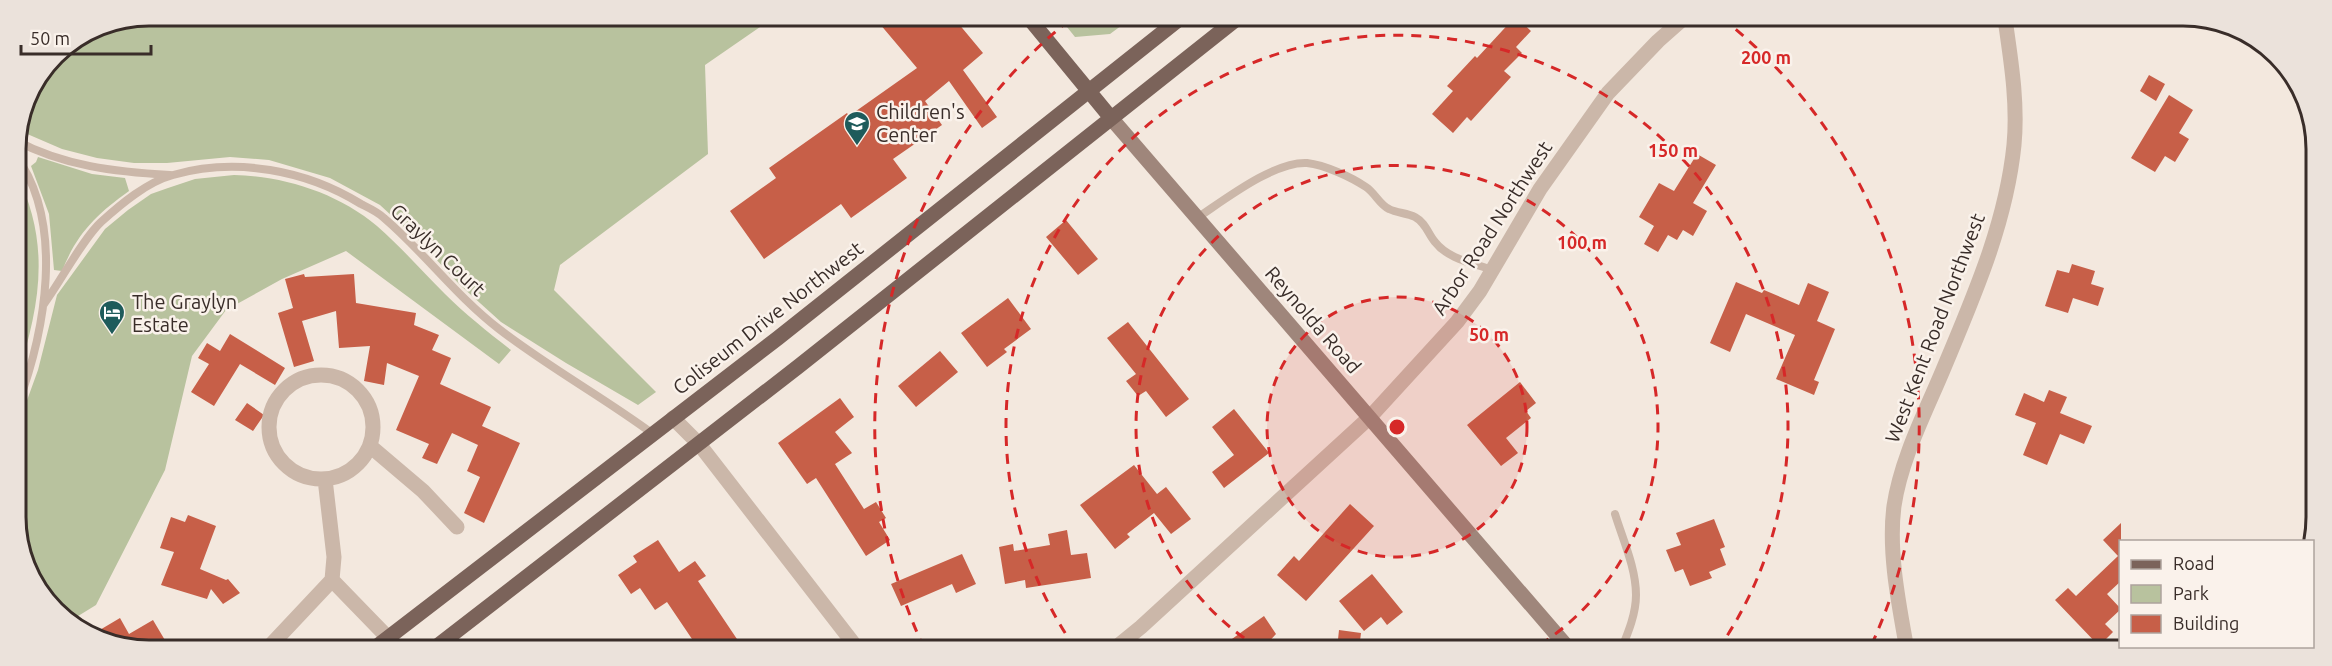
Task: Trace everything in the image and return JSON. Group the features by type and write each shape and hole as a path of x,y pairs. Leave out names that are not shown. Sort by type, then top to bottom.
{"main road":[{"name":"Reynolda Road","path":"1035,26 1111,118 1560,640"},
{"name":"Coliseum Drive Northwest","path":"392,640 778,338 1171,26"},
{"path":"445,640 699,444 1228,26"}],"street":[{"name":"Arbor Road Northwest","path":"1125,640 1370,417 1457,322 1492,270 1540,189 1608,93 1675,26"},
{"name":"West Kent Road Northwest","path":"1905,640 1897,594 1893,530 1894,506 1914,438 1983,270 2001,215 2010,176 2016,113 2006,26"},
{"path":"316,375 339,379 350,384 359,392 370,411 372,435 370,446 364,456 347,472 325,479 312,478 292,471 276,454 271,443 269,420 277,398 285,390 294,382 316,375"},
{"path":"674,418 699,444 851,640"},
{"path":"370,446 423,491 457,527"},
{"path":"276,640 332,580 334,557 325,479"},
{"path":"332,580 384,640"}],"lane":[{"name":"Graylyn Court","path":"26,144 70,162 124,172 172,175 234,167 258,168 282,172 328,186 383,217 455,291 498,329 653,434"},
{"path":"1197,218 1264,175 1305,163 1335,172 1366,188 1380,200 1383,206 1416,217 1426,226 1435,243 1448,254 1492,270"},
{"name":"Graylyn Court","path":"26,172 41,218 45,242 44,304 26,380"},
{"name":"Graylyn Court","path":"44,304 99,224 150,186 172,175"},
{"path":"1615,514 1635,579 1636,597 1632,621 1625,640"}],"green space":[{"path":"140,26 762,26 705,65 708,154 560,265 554,290 656,392 638,405 501,322 460,285 420,242 380,205 330,178 269,160 230,157 167,163 134,163 97,158 62,149 27,134 38,94 67,56 101,35 125,28"},
{"path":"1066,26 1121,26 1110,34 1075,37"},
{"path":"38,157 92,174 125,178 129,191 89,225 74,246 62,271 54,270 49,214 31,166"},
{"path":"234,175 272,179 310,188 345,204 377,226 461,309 511,350 499,364 346,251 282,279 226,310 192,356 165,470 96,605 77,617 51,592 42,579 28,541 26,403 38,370 57,295 105,229 151,194 195,179"},
{"path":"26,196 34,223 38,249 38,274 32,325 26,347"}],"building":[{"name":"Children's Center","path":"882,26 960,26 983,53 963,70 997,117 982,128 949,81 925,101 942,125 893,159 907,178 851,218 841,204 764,259 730,211 776,178 769,168 847,113 849,116 917,68"},
{"path":"1507,26 1526,26 1531,31 1516,47 1522,53 1504,71 1511,77 1471,121 1467,117 1453,133 1432,114 1453,91 1447,86 1475,56 1477,58"},
{"path":"2149,75 2165,84 2156,101 2140,91"},
{"path":"2169,95 2193,110 2179,133 2189,139 2175,162 2165,156 2155,172 2131,158"},
{"path":"1697,154 1716,165 1693,203 1707,211 1693,236 1683,230 1677,240 1668,235 1658,252 1644,244 1654,226 1639,217 1659,183 1674,191"},
{"path":"1066,220 1098,259 1078,275 1046,237"},
{"path":"2072,264 2095,271 2091,284 2104,288 2098,306 2073,298 2068,313 2045,306 2057,270 2069,273"},
{"path":"304,274 305,277 354,274 356,303 416,313 414,325 439,335 432,350 451,358 440,384 491,407 482,426 520,443 484,523 464,513 480,477 467,471 478,445 452,433 437,464 422,458 429,444 396,430 419,376 387,363 384,385 364,381 370,346 339,348 336,311 302,321 314,361 294,367 278,313 293,308 285,279"},
{"path":"1736,282 1762,293 1764,290 1799,305 1808,283 1829,292 1817,321 1835,329 1814,380 1819,382 1814,395 1776,379 1795,335 1746,314 1730,352 1710,343"},
{"path":"1008,298 1031,329 1004,349 1007,352 987,367 961,333"},
{"path":"1128,322 1189,399 1166,417 1146,391 1138,396 1126,381 1136,374 1107,338"},
{"path":"230,334 285,368 275,385 240,364 214,406 191,392 209,364 198,358 207,343 220,351"},
{"path":"940,351 958,372 916,407 898,386"},
{"path":"1520,382 1536,403 1526,411 1531,418 1506,438 1518,453 1501,466 1467,425"},
{"path":"2049,390 2067,397 2060,413 2092,426 2084,444 2060,434 2047,465 2023,455 2036,423 2015,415 2024,393 2044,402"},
{"path":"840,398 854,417 835,432 852,453 835,464 864,509 876,502 886,518 879,522 890,540 866,556 816,478 807,484 778,443"},
{"path":"247,403 264,415 253,431 235,420"},
{"path":"1234,409 1269,453 1224,488 1212,472 1234,455 1212,427"},
{"path":"1134,465 1157,494 1166,487 1191,519 1171,534 1154,513 1127,534 1130,537 1115,549 1080,505"},
{"path":"1350,504 1374,526 1306,601 1277,575 1294,556 1299,561"},
{"path":"188,515 216,526 200,569 228,579 240,593 223,604 211,589 207,599 161,585 174,552 160,548 171,517 185,522"},
{"path":"1714,519 1725,547 1720,549 1726,565 1709,572 1712,578 1690,586 1683,569 1675,572 1666,550 1681,545 1676,533"},
{"path":"2121,523 2119,583 2107,594 2119,607 2119,611 2105,624 2113,632 2105,640 2093,640 2055,600 2068,588 2076,596 2118,556 2103,540"},
{"path":"1067,530 1071,555 1087,553 1091,578 1026,588 1025,580 1005,584 999,547 1013,544 1014,551 1050,545 1048,534"},
{"path":"658,540 679,572 695,561 706,576 698,581 738,640 691,640 667,602 655,610 640,588 631,594 618,575 637,562 633,556"},
{"path":"962,554 976,584 956,593 952,584 901,606 891,584"},
{"path":"1372,574 1403,612 1387,625 1381,617 1364,631 1339,601"},
{"path":"1264,616 1276,634 1270,640 1231,640"},
{"path":"120,618 129,634 153,620 165,640 132,639 99,630"},
{"path":"1339,630 1361,633 1360,640 1338,640"}],"place":[{"name":"Children's Center","path":"857,147"},
{"name":"The Graylyn Estate","path":"112,336"}]}
